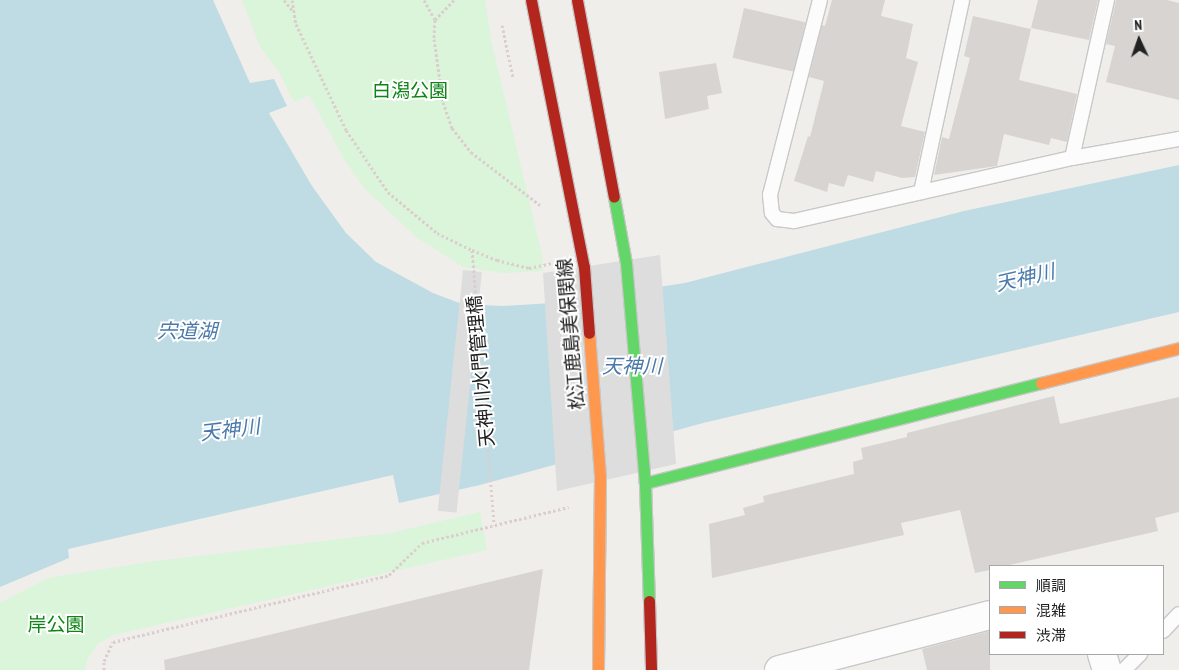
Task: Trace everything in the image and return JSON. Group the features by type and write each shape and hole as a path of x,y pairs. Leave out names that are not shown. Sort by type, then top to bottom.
{"main road":[{"name":"松江鹿島美保関線","path":"531,0 584,267 600,476 598,670"},
{"path":"577,0 626,263 645,483 651,670"},
{"path":"645,483 1179,348"}],"street":[{"path":"779,670 989,615"},
{"path":"1102,655 1107,670"}],"lane":[{"path":"820,0 770,195 772,213 778,219 794,221 1072,158 1179,139"},
{"path":"920,192 962,0"},
{"path":"1072,158 1107,0"},
{"path":"1164,630 1179,614"},
{"path":"1124,670 1139,655"}],"path":[{"path":"284,0 294,12"},
{"path":"292,0 296,24 346,130 388,192 437,233 472,250 497,260 529,268 553,263"},
{"path":"424,0 435,20 434,39 439,77 443,102 452,128 471,152 541,206"},
{"path":"435,20 454,0"},
{"name":"天神川水門管理橋","path":"472,250 494,525"},
{"path":"104,670 104,661 113,642 389,575 422,543 570,506"}],"green space":[{"name":"白潟公園","path":"242,0 485,0 492,44 542,255 543,271 503,273 463,267 416,237 364,188 345,161 309,95 294,102 279,72 260,47"},
{"name":"岸公園","path":"480,512 487,550 113,635 98,644 87,660 85,670 0,670 0,603 48,578 148,562 390,533"}],"water":[{"name":"宍道湖","path":"0,0 213,0 250,83 274,79 287,106 269,113 312,186 346,233 376,262 433,293 462,304 502,306 552,303 561,463 480,485 399,503 393,475 68,549 69,558 0,587"},
{"name":"天神川","path":"1179,165 1179,312 703,423 562,462 553,303 685,283 964,211"}],"pier":[{"path":"660,255 676,464 557,491 543,273"},
{"path":"463,270 482,272 457,513 438,511"}],"building":[{"path":"832,0 885,0 881,16 913,24 906,58 918,62 901,126 925,132 915,177 902,178 876,171 873,182 848,175 844,187 829,183 827,192 794,181 808,136 810,137 824,81 809,77 822,25 825,26"},
{"path":"1038,0 1098,0 1089,40 1031,28"},
{"path":"1116,0 1167,0 1179,3 1179,100 1106,82 1115,46 1106,44"},
{"path":"744,8 805,22 794,72 733,58"},
{"path":"973,16 1031,29 1019,80 1077,94 1067,142 1051,138 1049,145 1004,134 997,166 934,175 942,137 949,139 970,58 964,56"},
{"path":"716,63 722,93 707,96 709,109 665,119 659,72"},
{"path":"1054,396 1060,424 1179,397 1179,512 1155,518 1158,531 1009,565 989,565 989,570 975,573 960,510 901,523 904,535 712,578 709,524 745,515 743,508 764,502 763,496 854,474 853,462 863,459 861,448 907,437 907,433"},
{"path":"543,569 529,670 165,670 164,660"},
{"path":"989,631 990,670 927,670 922,649"}],"traffic: fast":[{"path":"614,197 626,263 645,483 649,601"},
{"path":"645,483 1041,383"}],"traffic: slow":[{"path":"589,333 600,476 598,670"},
{"path":"1041,383 1179,348"}],"traffic: jam":[{"path":"531,0 584,267 589,333"},
{"path":"577,0 614,197"},
{"path":"649,601 651,670"}]}
